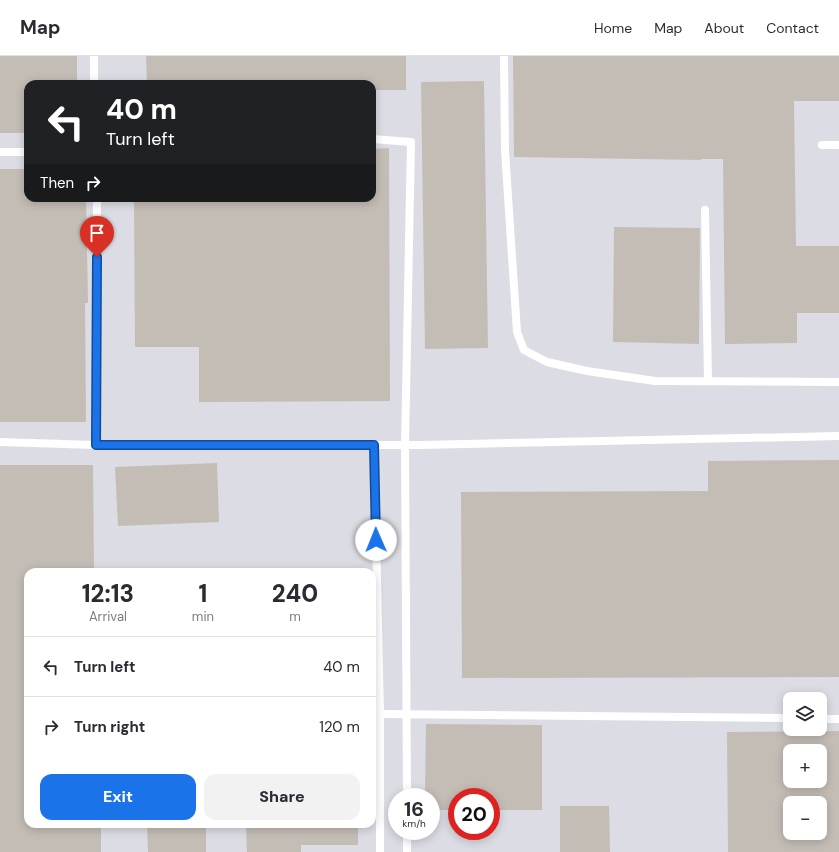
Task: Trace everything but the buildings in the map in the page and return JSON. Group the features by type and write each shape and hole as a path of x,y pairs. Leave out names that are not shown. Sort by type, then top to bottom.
{"lane":[{"path":"94,56 94,80"},
{"path":"504,56 505,151 516,332 524,350 547,362 587,371 655,381 839,382"},
{"path":"376,139 411,142 404,445 407,788"},
{"path":"822,145 839,145"},
{"path":"0,152 24,152"},
{"path":"96,445 97,202"},
{"path":"705,210 708,381"},
{"path":"0,442 96,445 404,445 839,436"},
{"path":"374,445 380,714 380,852"},
{"path":"380,714 783,718"},
{"path":"827,719 839,719"},
{"path":"407,840 407,852"}],"shaded area":[{"path":"0,56 839,56 839,852 0,852"}],"route":[{"path":"97,257 96,445 374,445 376,540"}]}
